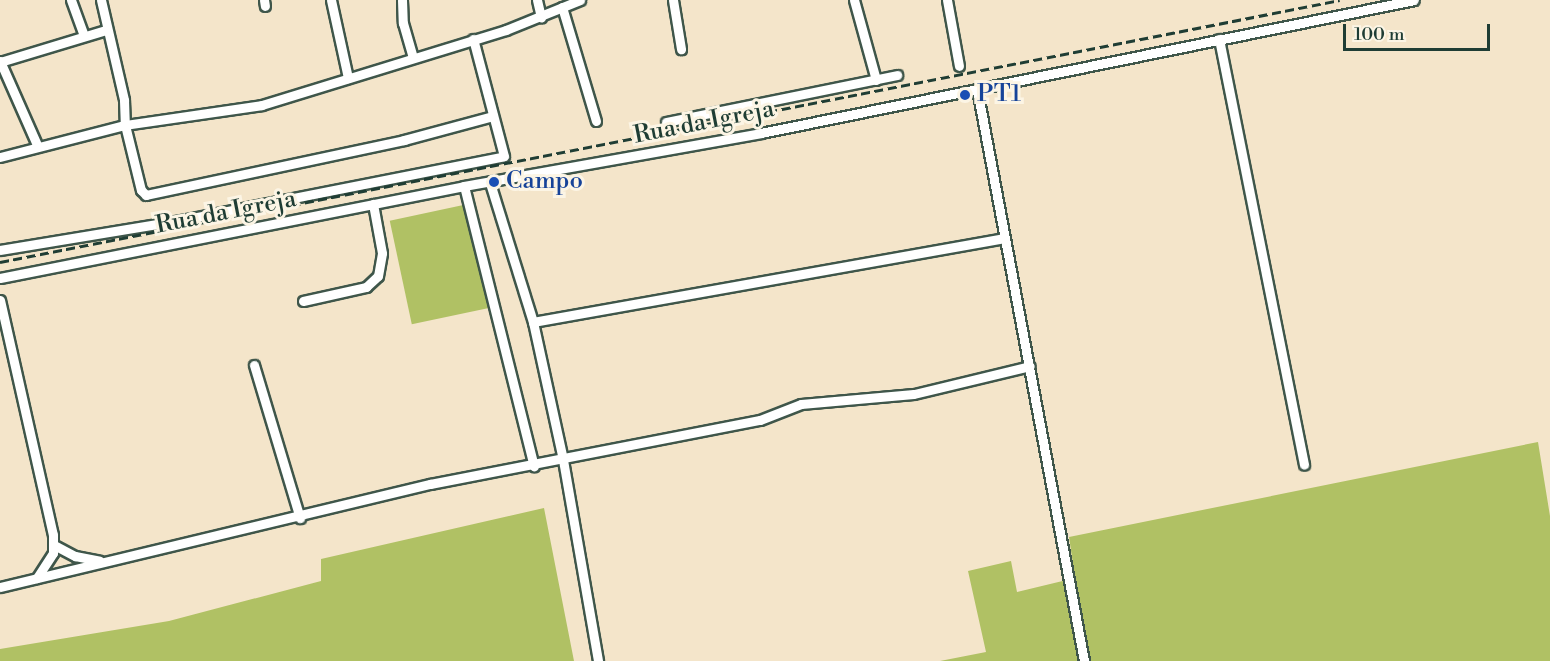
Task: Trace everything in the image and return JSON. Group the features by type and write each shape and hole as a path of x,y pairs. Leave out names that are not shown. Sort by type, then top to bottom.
{"street":[{"path":"101,0 106,30 124,100 125,125 141,190 151,195 493,116 473,39"},
{"path":"331,0 348,78"},
{"path":"402,0 403,23 413,58"},
{"path":"537,0 541,18"},
{"path":"0,157 37,144 125,125 262,105 541,18 580,0"},
{"path":"673,0 681,49"},
{"path":"854,0 876,80"},
{"path":"947,0 959,66"},
{"name":"Rua da Igreja","path":"0,278 464,186 490,183 976,89 1414,0"},
{"path":"74,1 84,36"},
{"path":"562,7 596,121"},
{"path":"37,144 0,62 106,30"},
{"path":"1219,39 1304,465"},
{"path":"666,122 897,75"},
{"path":"976,89 1084,661"},
{"name":"Rua da Igreja","path":"0,250 182,220 504,156 493,116"},
{"path":"490,183 533,322 563,460 598,661"},
{"path":"464,186 534,466"},
{"path":"303,301 366,287 378,276 382,253 374,204"},
{"path":"533,322 1005,237"},
{"path":"0,300 54,545 49,561 37,578"},
{"path":"254,365 300,518"},
{"path":"0,587 300,518 430,484 534,466 760,420 801,404 914,394 1030,366"},
{"path":"54,545 75,556 105,562"}],"green space":[{"path":"468,204 490,308 412,324 390,221"},
{"path":"1538,442 1550,516 1550,661 940,661 986,652 968,571 1011,561 1017,592 1075,578 1069,537"},
{"path":"544,508 574,661 0,661 0,649 169,621 321,581 321,559"}],"railway":[{"path":"0,262 1340,0"}],"place":[{"name":"PT1","path":"965,95"},
{"name":"Campo","path":"494,182"}]}
